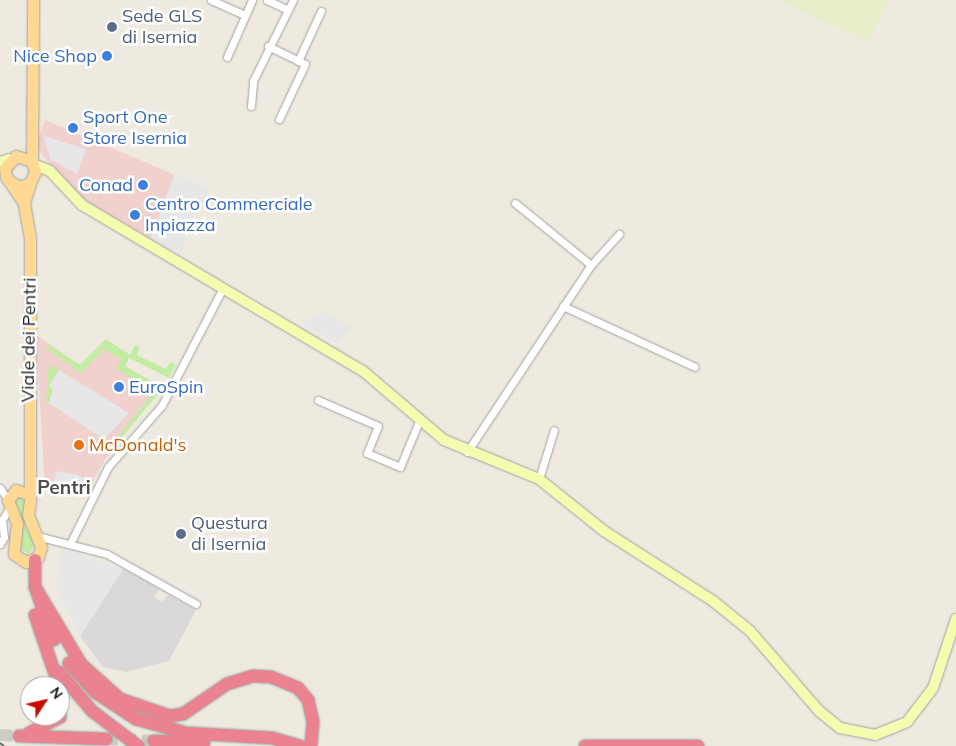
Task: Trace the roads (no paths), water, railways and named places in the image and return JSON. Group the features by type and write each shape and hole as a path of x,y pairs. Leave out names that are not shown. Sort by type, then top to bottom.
{"highway":[{"path":"33,558 34,587 62,652 84,680 116,708 136,719 186,733 272,738 300,746"},
{"path":"33,558 48,655 56,676"},
{"path":"34,587 81,664 120,699 170,716 183,714 227,684 253,676 272,677 298,688 308,700 313,722 310,746"},
{"path":"48,655 77,696 138,746"},
{"path":"47,726 19,736 106,739"},
{"path":"48,737 70,746"},
{"path":"154,741 295,746"},
{"path":"585,746 698,746"}],"main road":[{"path":"29,132 8,160 5,177 19,186 32,180 29,132 33,0"},
{"path":"8,160 32,162"},
{"name":"Viale dei Pentri","path":"5,177 24,203 30,238 28,477 16,496 29,524 37,536 33,558"},
{"name":"Viale dei Pentri","path":"24,203 32,180"},
{"path":"16,496 17,523 12,546 33,558"}],"street":[{"path":"211,0 245,15"},
{"path":"226,57 252,0"},
{"path":"267,0 280,3 288,10"},
{"path":"251,106 253,81 268,46 292,0"},
{"path":"298,61 321,11"},
{"path":"268,46 305,64 279,119"},
{"path":"32,162 56,177 82,205 363,371 444,440 467,452 504,462 539,479 604,531 733,615 830,722 864,735 898,729 916,713 933,688 953,641 956,619"},
{"path":"32,180 56,177"},
{"path":"515,203 591,265"},
{"path":"467,452 591,265 619,234"},
{"path":"70,544 108,467 162,404 223,288"},
{"path":"563,306 695,367"},
{"path":"318,400 378,426 367,453 400,467 420,419"},
{"path":"539,479 554,430"},
{"path":"0,487 16,496 2,520 3,528 0,544"},
{"path":"3,528 17,523"},
{"path":"37,536 53,542 70,544 119,560 196,604"},
{"path":"33,558 53,542"}],"tunnel":[{"path":"0,735 19,736"},
{"path":"106,739 154,741"}],"railway":[{"path":"0,743 4,746"}],"place":[{"name":"Sede GLS di Isernia","path":"112,27"},
{"name":"Nice Shop","path":"107,56"},
{"name":"Sport One Store Isernia","path":"73,128"},
{"name":"Conad","path":"143,185"},
{"name":"Centro Commerciale Inpiazza","path":"135,215"},
{"name":"EuroSpin","path":"119,387"},
{"name":"McDonald's","path":"79,445"},
{"name":"Questura di Isernia","path":"181,534"}],"district":[{"name":"Pentri","path":"64,488"}]}
